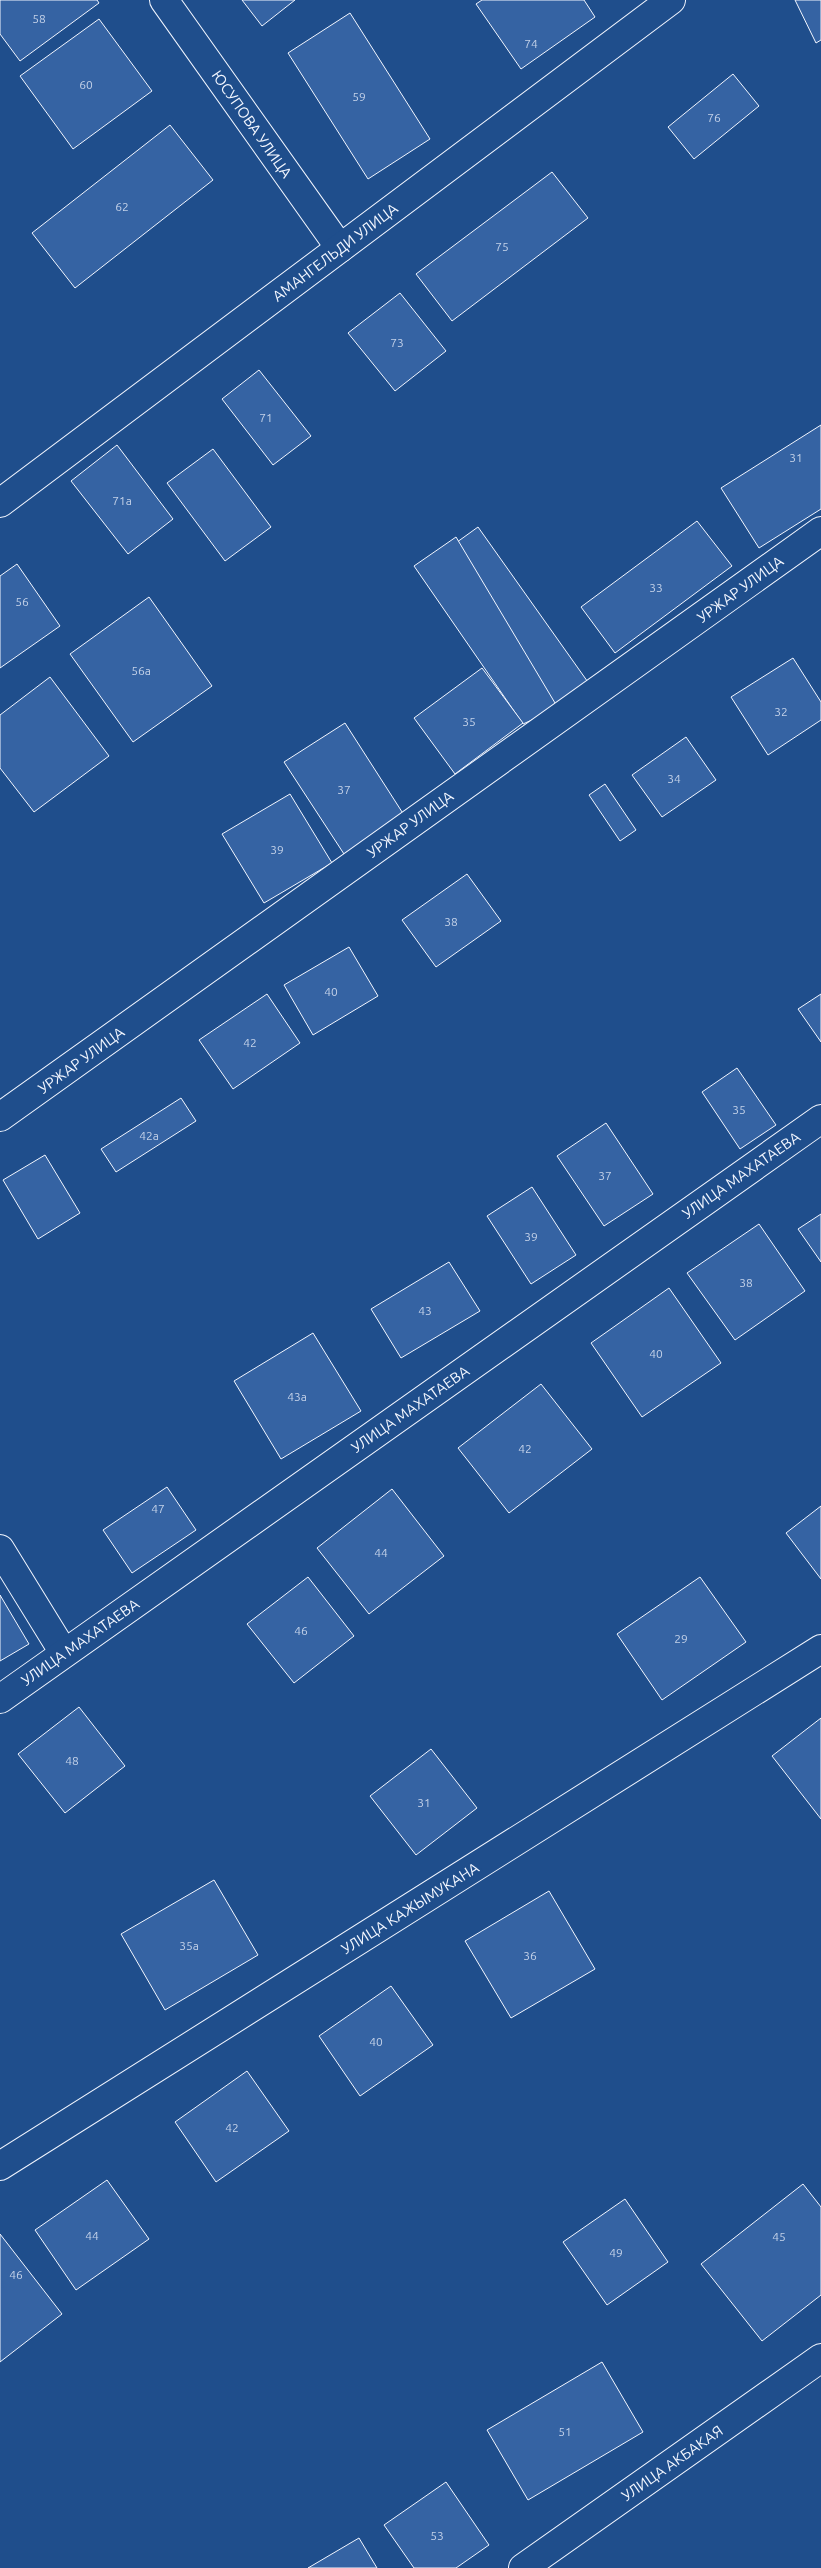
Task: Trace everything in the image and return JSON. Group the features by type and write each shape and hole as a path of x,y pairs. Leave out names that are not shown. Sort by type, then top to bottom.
{"street":[{"name":"ЮСУПОВА УЛИЦА","path":"164,0 340,248"},
{"name":"АМАНГЕЛЬДИ УЛИЦА","path":"0,503 671,0"},
{"name":"УРЖАР УЛИЦА","path":"0,1117 821,531"},
{"name":"УЛИЦА МАХАТАЕВА","path":"0,1699 821,1118"},
{"path":"0,1549 64,1653"},
{"name":"УЛИЦА КАЖЫМУКАНА","path":"0,2166 821,1649"},
{"name":"УЛИЦА АКБАКАЯ","path":"524,2568 821,2358"}],"building":[{"path":"0,0 97,0 99,3 20,61 0,34"},
{"path":"242,0 295,0 262,26"},
{"path":"482,0 584,0 595,17 521,69 476,4"},
{"path":"795,0 821,0 821,40 816,43"},
{"path":"350,13 430,139 368,179 288,53"},
{"path":"99,19 152,91 73,149 20,76"},
{"path":"733,74 759,106 694,159 668,127"},
{"path":"170,125 213,180 75,288 32,233"},
{"path":"552,172 588,218 452,321 416,274"},
{"path":"400,293 446,351 395,391 348,333"},
{"path":"259,370 311,436 273,465 222,399"},
{"path":"821,425 821,509 759,548 721,488"},
{"path":"117,445 173,519 128,554 71,481"},
{"path":"213,449 271,527 225,561 167,483"},
{"path":"697,521 732,566 615,653 581,607"},
{"path":"478,527 590,685 558,708 446,550"},
{"path":"456,537 558,708 523,724 414,566"},
{"path":"17,564 60,626 0,668 0,576"},
{"path":"149,597 212,686 133,742 70,654"},
{"path":"793,658 821,702 821,720 768,755 731,697"},
{"path":"482,668 523,723 455,774 414,718"},
{"path":"50,677 109,756 34,812 0,768 0,715"},
{"path":"345,723 404,815 344,854 284,762"},
{"path":"686,737 716,780 662,817 632,775"},
{"path":"605,784 636,830 620,841 589,795"},
{"path":"290,794 332,863 264,903 222,834"},
{"path":"467,874 501,921 436,967 402,920"},
{"path":"349,947 378,996 313,1035 284,985"},
{"path":"267,994 300,1043 233,1089 199,1040"},
{"path":"821,994 821,1042 798,1009"},
{"path":"737,1068 776,1125 740,1149 702,1092"},
{"path":"181,1098 196,1121 116,1172 101,1149"},
{"path":"606,1123 653,1194 604,1226 557,1156"},
{"path":"45,1155 80,1213 38,1239 3,1180"},
{"path":"532,1187 576,1255 531,1284 487,1216"},
{"path":"821,1214 821,1262 798,1229"},
{"path":"759,1224 805,1291 735,1340 687,1273"},
{"path":"449,1262 480,1311 401,1358 371,1309"},
{"path":"669,1288 721,1363 642,1417 591,1343"},
{"path":"313,1333 361,1411 281,1459 234,1381"},
{"path":"541,1384 592,1449 509,1513 458,1448"},
{"path":"167,1487 196,1530 132,1573 103,1530"},
{"path":"392,1489 444,1556 369,1614 317,1548"},
{"path":"821,1506 821,1579 786,1533"},
{"path":"308,1577 354,1636 294,1683 247,1624"},
{"path":"700,1577 746,1642 662,1700 617,1634"},
{"path":"0,1595 29,1644 0,1661"},
{"path":"79,1707 125,1766 65,1813 18,1754"},
{"path":"821,1718 821,1819 772,1756"},
{"path":"431,1749 477,1808 416,1855 370,1796"},
{"path":"214,1880 258,1955 165,2010 121,1934"},
{"path":"549,1891 595,1969 511,2018 465,1941"},
{"path":"391,1986 433,2045 360,2096 319,2036"},
{"path":"247,2071 289,2131 216,2182 175,2122"},
{"path":"107,2180 149,2239 76,2290 35,2230"},
{"path":"803,2184 821,2207 821,2295 762,2341 701,2264"},
{"path":"625,2199 668,2262 607,2305 563,2242"},
{"path":"0,2234 62,2314 0,2362"},
{"path":"602,2362 643,2432 528,2500 487,2430"},
{"path":"446,2482 489,2545 456,2568 414,2568 384,2525"},
{"path":"359,2538 377,2568 308,2568"}]}
